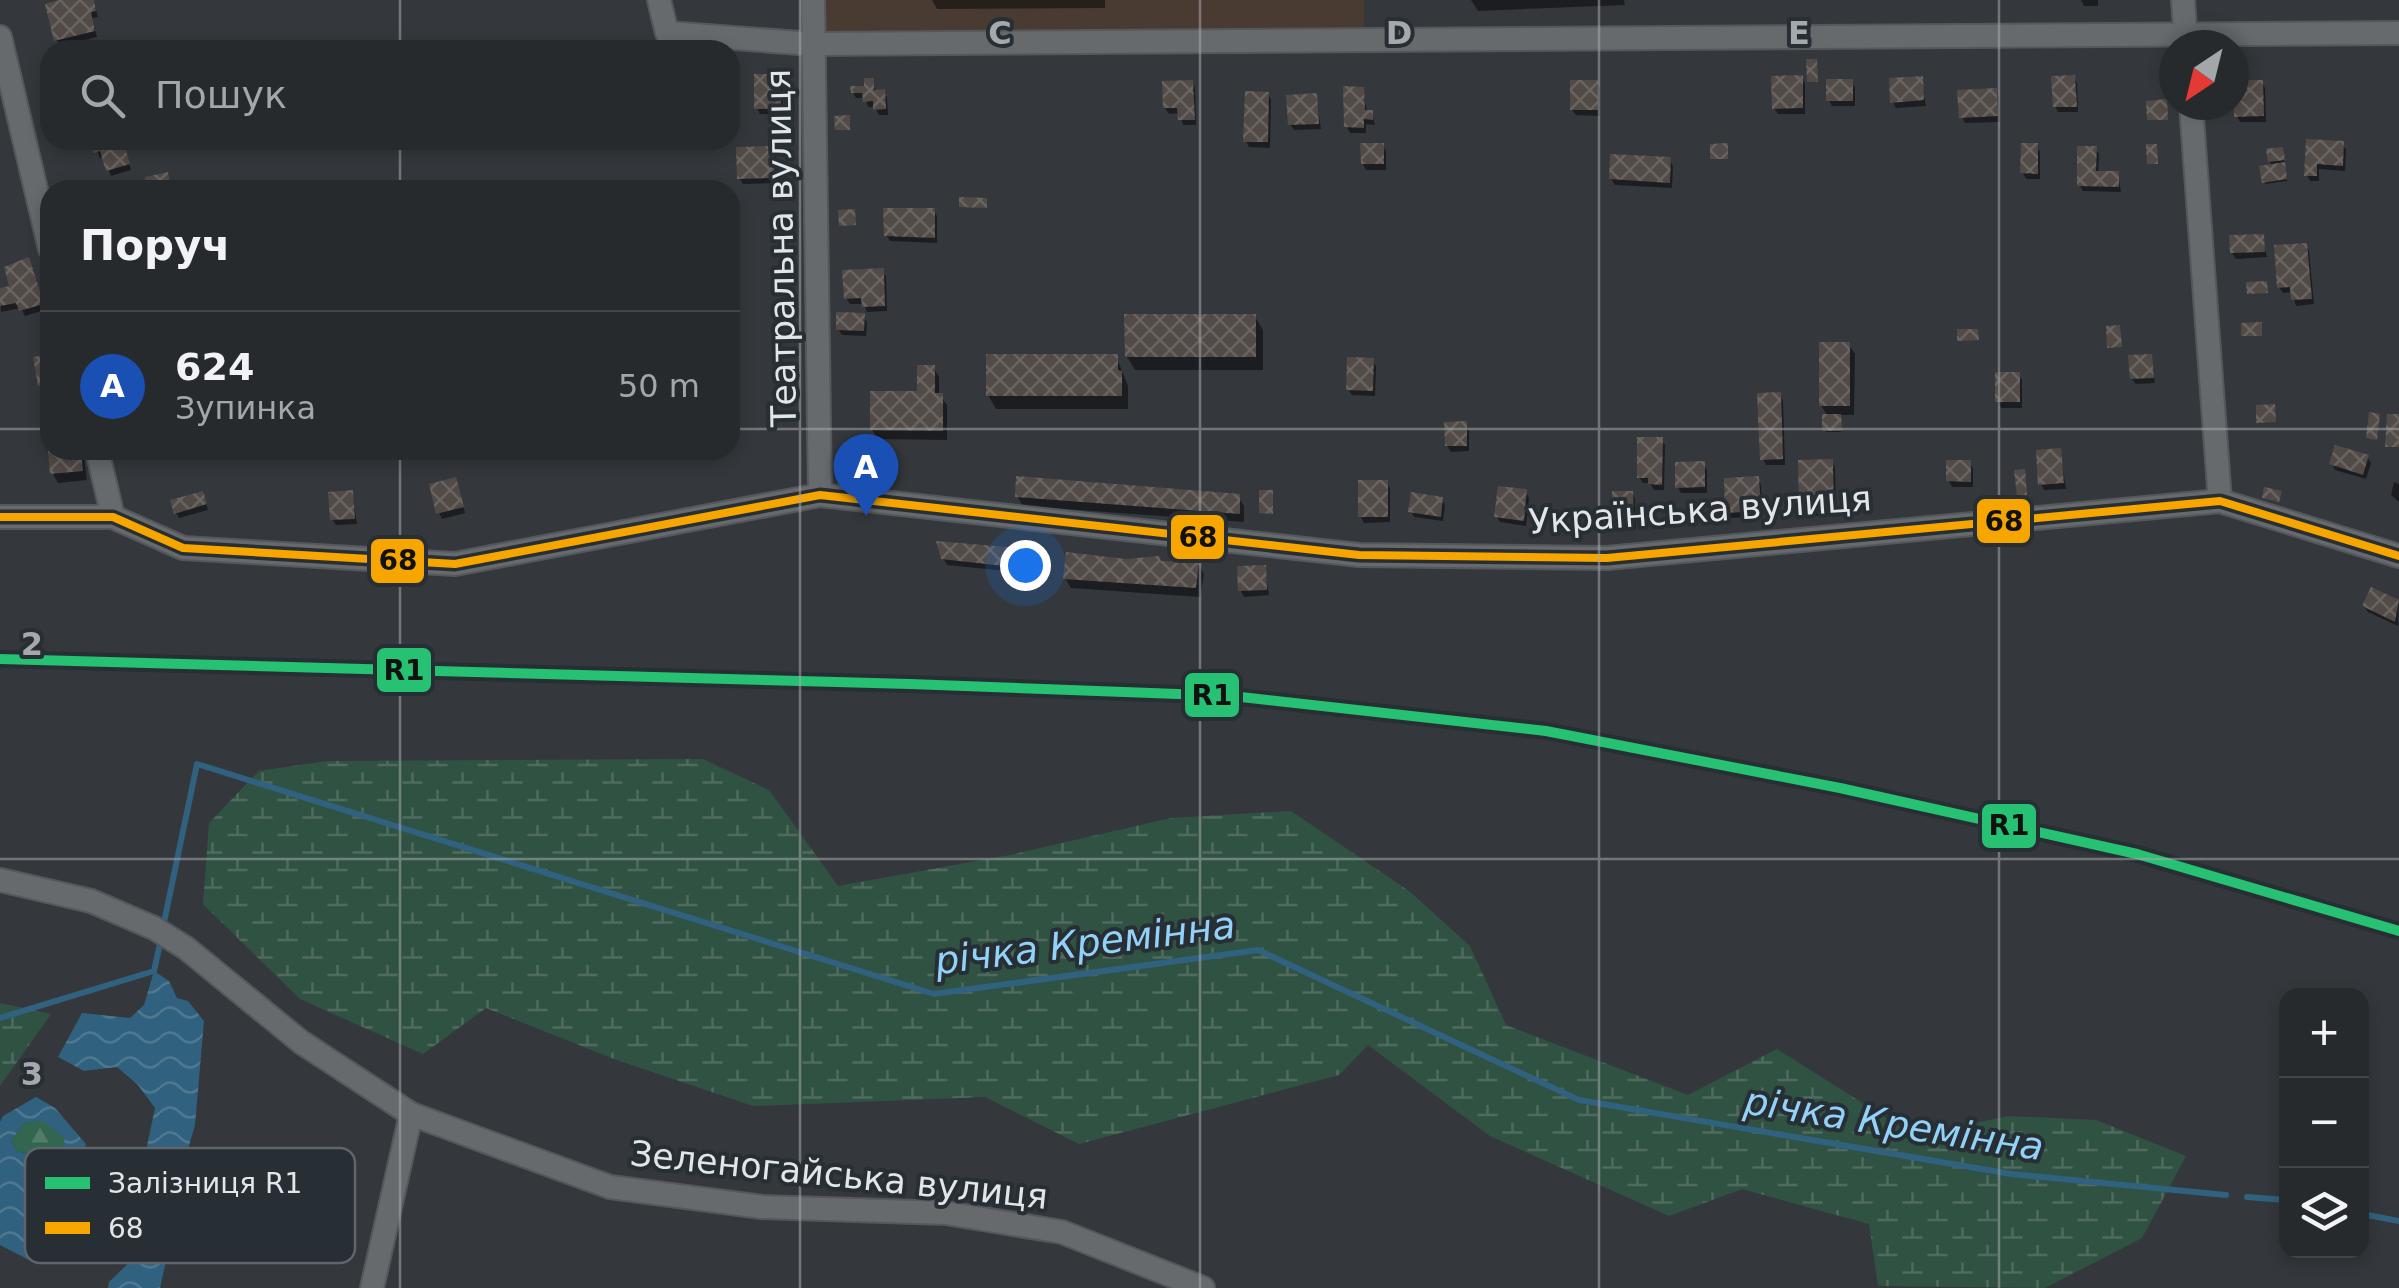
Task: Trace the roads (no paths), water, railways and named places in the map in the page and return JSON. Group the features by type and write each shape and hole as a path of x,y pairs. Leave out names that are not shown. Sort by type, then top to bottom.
{"street":[{"path":"659,0 667,33 813,44 2159,40"},
{"name":"Театральна вулиця","path":"812,0 820,495"},
{"path":"2183,0 2185,30"},
{"path":"2249,38 2399,33"},
{"path":"0,37 40,207"},
{"path":"2192,120 2220,502"},
{"path":"0,517 113,517 99,460"},
{"name":"Українська вулиця","path":"113,517 183,548 456,564 820,495 1358,555 1607,558 2220,502 2399,556"},
{"name":"Зеленогайська вулиця","path":"0,880 92,901 162,933 301,1042 410,1114 610,1187 762,1207 946,1213 1062,1232 1204,1288"},
{"path":"372,1288 410,1114"}],"water":[{"path":"154,971 169,981 177,998 188,1001 204,1021 195,1125 188,1148 147,1148 155,1108 138,1085 117,1067 84,1071 58,1057 82,1013 130,1018 144,1005"},
{"path":"36,1097 55,1108 86,1144 84,1148 65,1148 64,1138 41,1120 24,1123 11,1141 17,1151 25,1153 25,1258 0,1245 3,1116"},
{"path":"129,1263 166,1263 160,1288 108,1288 109,1282"}],"waterway":[{"name":"річка Кремінна","path":"163,927 197,764 934,994 1258,950 1579,1100 2011,1174 2226,1195"},
{"name":"річка Кремінна","path":"0,1018 154,971 161,939"},
{"name":"річка Кремінна","path":"2247,1197 2279,1199"},
{"name":"річка Кремінна","path":"2369,1215 2399,1221"}],"rail line":[{"name":"R1","path":"0,659 1232,696 1546,731 1840,788 2137,854 2399,931"}],"place":[{"name":"624","path":"866,516"}]}
